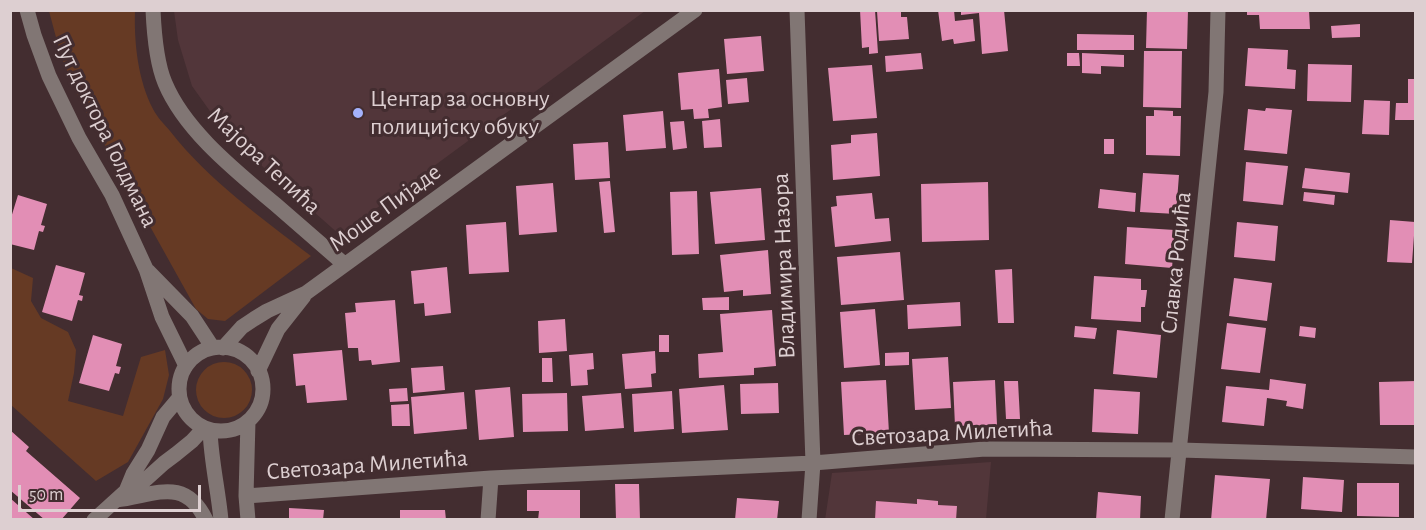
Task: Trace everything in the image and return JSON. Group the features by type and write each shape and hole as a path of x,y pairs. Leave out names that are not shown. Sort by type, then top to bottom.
{"street":[{"name":"Пут доктора Голдмана","path":"27,10 49,76 79,138 112,195 146,269 162,317 186,366"},
{"name":"Мајора Тепића","path":"153,10 158,56 164,82 180,110 205,141 231,167 344,264"},
{"name":"Моше Пијаде","path":"218,348 254,319 306,293 695,10"},
{"name":"Владимира Назора","path":"797,10 813,463 809,519"},
{"name":"Славка Родића","path":"1172,519 1216,92 1218,10"},
{"name":"Пут доктора Голдмана","path":"146,269 192,316 218,348"},
{"name":"Моше Пијаде","path":"258,371 278,329 306,293"},
{"path":"218,348 234,350 244,355 252,362 262,381 260,404 255,413 248,422 224,431 207,429 195,423 182,407 179,398 181,376 186,366 202,352 218,348"},
{"path":"121,495 145,455 163,417 179,398"},
{"path":"248,422 246,496 248,519"},
{"path":"94,519 121,495 144,481 207,429"},
{"path":"207,429 221,519"},
{"name":"Светозара Милетића","path":"246,496 491,478 813,463 985,449 1180,450 1416,457"},
{"name":"Светозара Милетића","path":"488,519 491,478"},
{"path":"121,495 135,498 176,492 193,500 206,519"}],"shaded area":[{"name":"Центар за основну полицијску обуку","path":"174,10 645,11 340,235 227,135 192,86 178,40"},
{"path":"49,11 135,11 135,36 140,74 156,115 185,149 219,183 311,256 225,321 208,319 196,309 78,97 61,56"},
{"path":"11,268 33,278 31,301 41,318 68,332 76,350 68,401 123,416 141,357 165,350 169,375 163,399 128,462 96,481 11,405"},
{"path":"218,362 230,362 244,370 252,384 250,401 244,410 230,418 218,418 201,406 196,396 196,384 208,367"},
{"path":"991,462 986,519 825,520 832,473"}],"building":[{"path":"860,10 875,10 878,53 869,54 869,47 862,48"},
{"path":"901,10 901,17 907,17 909,39 879,41 877,11"},
{"path":"938,10 954,10 955,21 973,19 975,41 954,44 953,39 942,41"},
{"path":"961,10 1004,10 1008,51 982,54 979,13 961,15"},
{"path":"1147,10 1188,10 1187,49 1146,48"},
{"path":"1247,10 1309,10 1310,29 1260,29 1259,15 1247,15"},
{"path":"1360,24 1360,37 1332,38 1331,26"},
{"path":"1077,34 1134,35 1134,50 1077,50"},
{"path":"761,36 764,71 727,74 724,39"},
{"path":"1248,48 1288,50 1287,69 1296,70 1295,89 1245,86"},
{"path":"1144,51 1182,51 1181,108 1143,107"},
{"path":"921,53 923,69 886,72 885,56"},
{"path":"1067,53 1079,53 1080,66 1067,66"},
{"path":"1082,53 1124,55 1124,67 1101,66 1101,74 1082,73"},
{"path":"1308,64 1352,65 1351,102 1307,101"},
{"path":"872,65 877,118 833,121 828,68"},
{"path":"719,69 722,107 708,109 709,118 694,119 693,109 681,110 678,73"},
{"path":"747,78 749,102 728,104 726,80"},
{"path":"1408,79 1416,79 1416,120 1395,120 1396,103 1408,103"},
{"path":"1364,100 1390,101 1389,135 1362,134"},
{"path":"1266,108 1292,110 1287,154 1244,150 1248,109 1265,111"},
{"path":"1154,110 1173,111 1173,116 1181,116 1180,156 1146,155 1146,116 1154,116"},
{"path":"663,111 666,148 626,151 623,115"},
{"path":"720,119 722,147 704,148 702,121"},
{"path":"684,121 687,148 673,150 670,122"},
{"path":"877,133 880,176 833,180 831,145 851,143 851,135"},
{"path":"1104,139 1114,139 1114,154 1104,154"},
{"path":"608,142 610,178 575,180 573,144"},
{"path":"1246,162 1288,166 1283,205 1243,201"},
{"path":"1305,168 1350,173 1348,193 1302,188"},
{"path":"1143,173 1179,175 1176,214 1140,212"},
{"path":"610,181 615,232 604,233 599,182"},
{"path":"988,182 989,240 922,242 921,184"},
{"path":"553,183 557,232 519,235 516,186"},
{"path":"761,188 765,240 715,244 710,192"},
{"path":"1100,189 1136,193 1135,212 1098,208"},
{"path":"697,191 699,254 672,255 670,192"},
{"path":"1304,192 1335,195 1334,205 1303,201"},
{"path":"872,193 875,219 889,218 891,241 835,247 831,207 837,206 836,196"},
{"path":"18,195 47,204 41,225 45,226 43,232 39,231 34,250 10,244 10,221"},
{"path":"1390,220 1415,222 1412,263 1387,262"},
{"path":"506,222 509,272 469,274 466,225"},
{"path":"1237,222 1278,226 1275,261 1234,257"},
{"path":"1127,227 1175,230 1172,268 1125,264"},
{"path":"768,250 771,294 743,296 743,290 724,292 720,255"},
{"path":"900,252 904,300 841,305 837,257"},
{"path":"56,265 85,273 79,295 83,296 82,301 78,300 72,321 42,312"},
{"path":"447,267 451,313 425,316 424,303 414,304 411,271"},
{"path":"1012,269 1014,323 998,323 995,270"},
{"path":"1094,276 1141,279 1141,290 1147,290 1145,307 1141,307 1141,322 1091,319"},
{"path":"1234,278 1272,283 1267,321 1229,316"},
{"path":"729,297 729,310 703,310 702,298"},
{"path":"395,300 400,362 372,365 371,360 359,361 358,348 348,348 345,313 356,312 355,303"},
{"path":"960,302 961,326 908,329 907,305"},
{"path":"875,309 880,365 844,368 840,312"},
{"path":"772,310 776,366 754,368 754,375 699,378 698,354 723,352 720,314"},
{"path":"565,319 567,351 539,353 538,321"},
{"path":"1227,323 1266,328 1260,373 1221,369"},
{"path":"1075,326 1097,328 1095,339 1074,337"},
{"path":"1300,326 1316,328 1315,338 1299,336"},
{"path":"1117,330 1161,335 1157,378 1113,374"},
{"path":"93,335 122,344 116,366 121,367 119,374 115,373 109,391 79,383"},
{"path":"659,335 669,335 669,352 659,352"},
{"path":"342,350 347,400 307,403 305,385 296,386 293,354"},
{"path":"655,351 656,373 651,374 652,387 625,389 622,354"},
{"path":"909,352 909,365 885,366 885,353"},
{"path":"593,353 594,369 587,370 588,385 571,386 569,355"},
{"path":"948,357 951,408 915,410 912,359"},
{"path":"542,358 552,358 553,382 542,382"},
{"path":"443,366 445,390 413,393 411,368"},
{"path":"1270,379 1306,384 1303,409 1286,406 1287,401 1267,398 1264,426 1222,422 1226,386 1269,390"},
{"path":"886,380 889,433 844,435 841,382"},
{"path":"995,380 997,425 955,426 953,382"},
{"path":"1004,381 1018,381 1020,419 1006,419"},
{"path":"1416,381 1416,425 1380,425 1379,382"},
{"path":"778,383 779,413 741,414 740,384"},
{"path":"724,385 728,430 682,433 679,389"},
{"path":"510,387 514,437 479,440 475,390"},
{"path":"407,388 408,401 390,402 389,389"},
{"path":"1094,389 1140,392 1138,434 1092,432"},
{"path":"672,391 674,429 634,432 632,394"},
{"path":"464,392 467,429 414,434 411,397"},
{"path":"567,393 568,431 523,432 522,394"},
{"path":"621,393 624,428 585,431 582,396"},
{"path":"409,404 410,426 392,426 391,405"},
{"path":"10,430 29,447 26,451 80,498 61,520 45,520 10,490"},
{"path":"1215,475 1270,479 1266,520 1211,520"},
{"path":"1303,477 1344,480 1342,512 1301,509"},
{"path":"1357,483 1399,483 1399,517 1357,516"},
{"path":"615,484 639,484 640,520 616,520"},
{"path":"527,490 580,490 580,520 538,520 539,511 527,511"},
{"path":"1098,492 1141,496 1140,520 1096,520"},
{"path":"10,498 35,520 10,520"},
{"path":"737,498 779,501 777,520 735,520"},
{"path":"917,499 938,501 938,505 957,506 956,520 875,520 876,501 917,504"},
{"path":"289,508 324,510 323,520 289,520"},
{"path":"400,510 445,510 446,520 400,520"}],"place":[{"name":"Центар за основну полицијску обуку","path":"358,113"}]}
